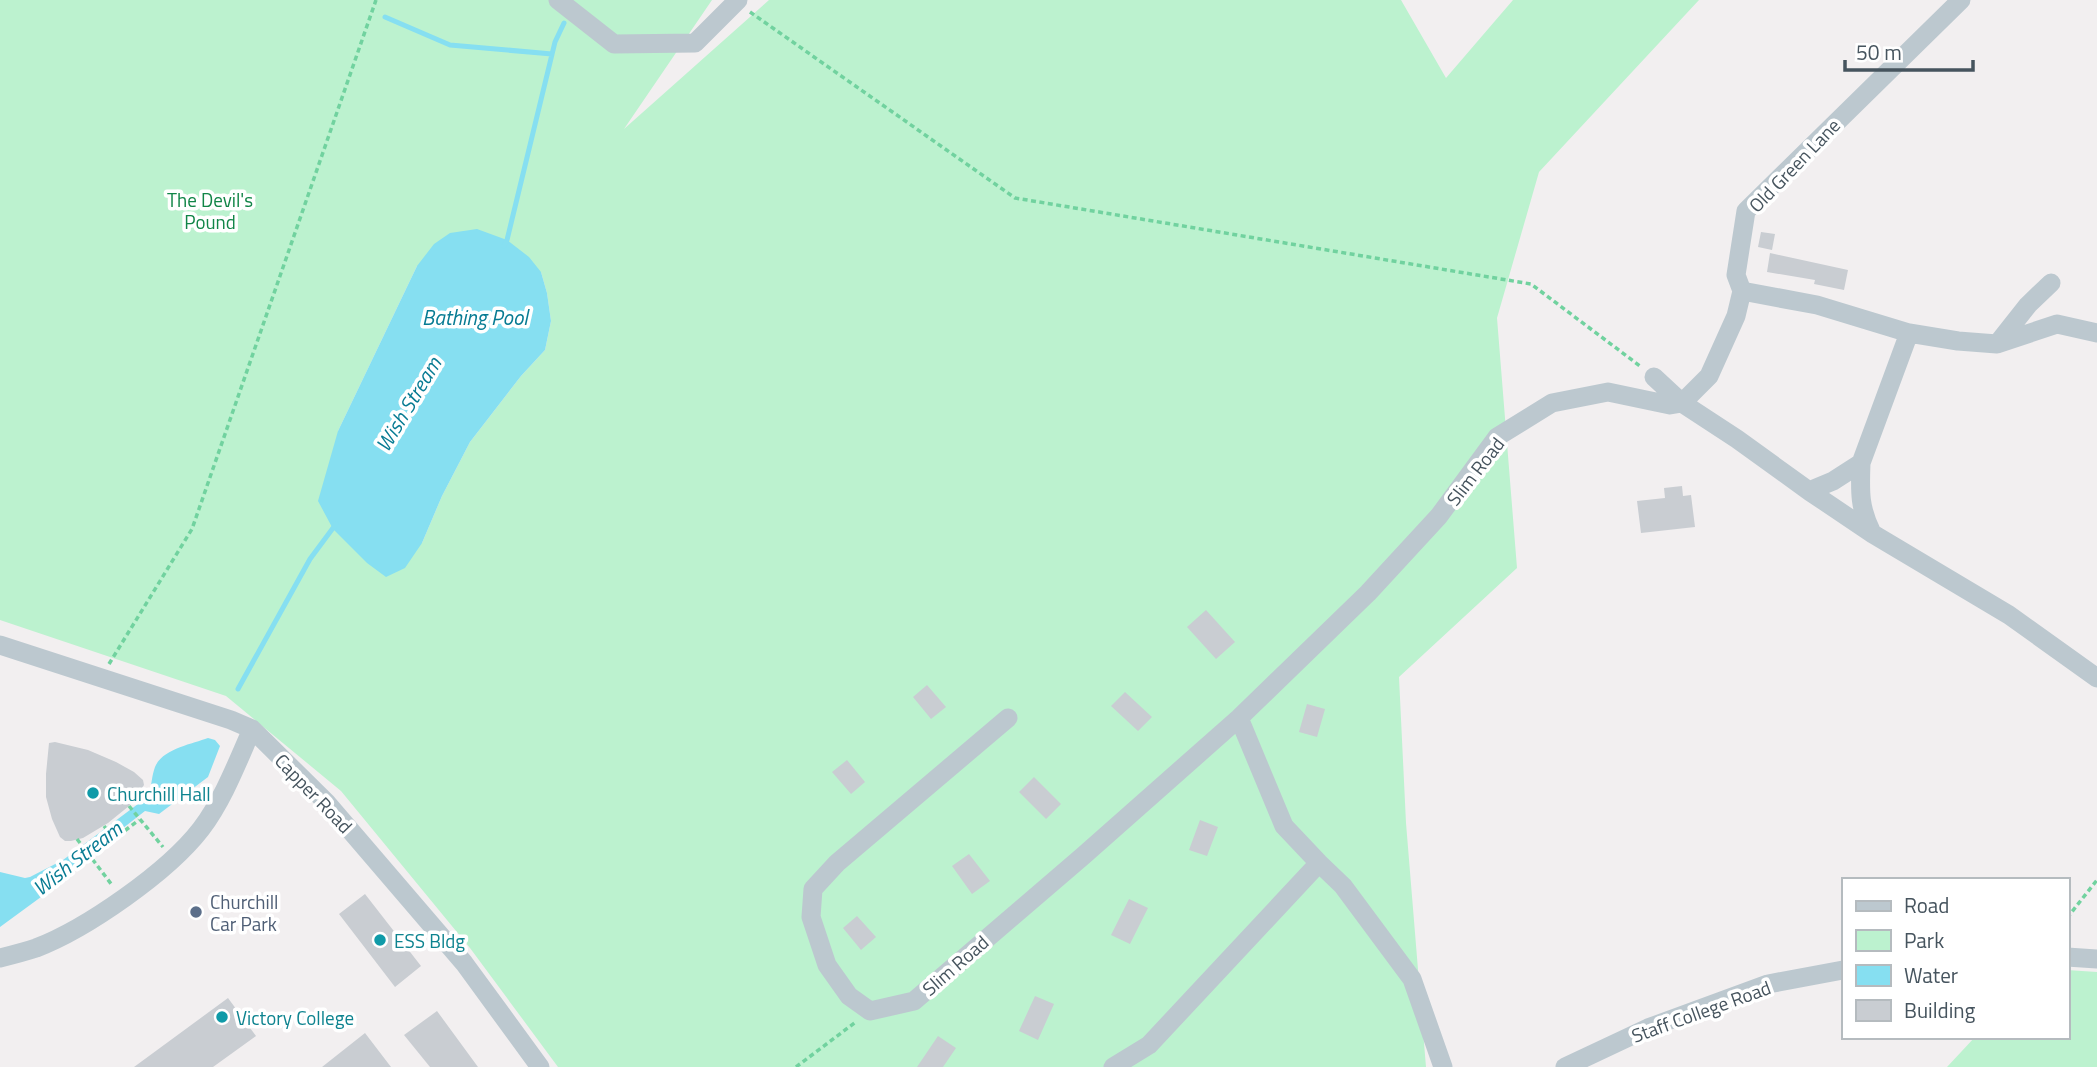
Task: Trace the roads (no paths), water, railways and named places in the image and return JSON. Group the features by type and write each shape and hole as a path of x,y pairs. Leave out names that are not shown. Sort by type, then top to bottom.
{"street":[{"path":"558,0 614,44 695,43 737,1"},
{"name":"Old Green Lane","path":"1682,402 1709,376 1736,316 1742,291 1736,275 1746,211 1961,0"},
{"path":"1997,344 2051,283"},
{"path":"1742,291 1817,305 1909,333 1958,341 1997,344 2057,324 2097,333"},
{"path":"1873,534 1864,516 1860,497 1861,463 1909,333"},
{"path":"1654,377 1682,402 1809,491 1873,534 2009,615 2097,678"},
{"name":"Slim Road","path":"1008,718 837,863 813,889 811,917 827,965 849,996 870,1011 914,1001 1239,718 1368,593 1430,526 1497,437 1552,403 1608,393 1670,405 1682,402"},
{"path":"1809,491 1833,481 1861,463"},
{"name":"Capper Road","path":"0,645 252,729 326,802 464,963 540,1067"},
{"path":"1239,718 1284,826 1343,886 1412,979 1443,1067"},
{"path":"0,958 37,948 80,926 172,859 201,830 211,814 234,772 252,729"},
{"path":"1113,1067 1149,1045 1319,863"},
{"path":"2069,957 2097,959"},
{"name":"Staff College Road","path":"1565,1067 1648,1028 1768,984 1842,970"}],"water":[{"name":"Bathing Pool","path":"477,229 507,240 529,257 541,272 551,321 545,350 521,376 470,442 442,496 422,543 405,568 386,577 367,563 333,529 318,501 338,431 417,266 434,244 450,233"},
{"path":"208,738 215,740 220,746 208,777 159,814 145,811 73,867 71,875 0,927 0,872 25,878 63,860 150,795 155,767 164,756 178,748"}],"waterway":[{"path":"385,17 450,45 552,54"},
{"name":"Wish Stream","path":"504,246 555,42 564,23"},
{"name":"Wish Stream","path":"238,689 310,559 336,524"}],"place":[{"name":"Churchill Hall","path":"93,793"},
{"name":"Churchill Car Park","path":"196,912"},
{"name":"ESS Bldg","path":"380,940"},
{"name":"Victory College","path":"222,1017"}],"park label":[{"name":"The Devil's Pound","path":"210,210"}]}
